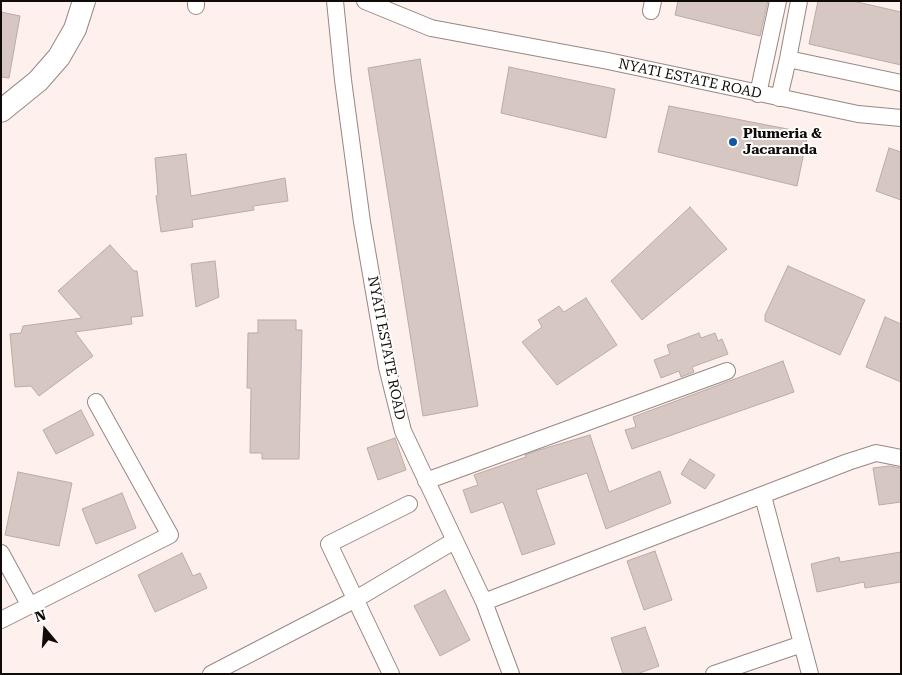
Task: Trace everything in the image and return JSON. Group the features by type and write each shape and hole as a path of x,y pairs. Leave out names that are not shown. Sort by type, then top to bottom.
{"main road":[{"path":"1,111 38,82 59,57 75,29 84,1"}],"street":[{"name":"NYATI ESTATE ROAD","path":"335,1 342,80 362,222 387,367 403,430 484,602 511,674"},
{"name":"NYATI ESTATE ROAD","path":"366,1 431,28 608,62 858,114 901,118"},
{"path":"758,94 778,1"},
{"path":"779,98 799,1"},
{"path":"788,59 901,82"},
{"path":"426,481 727,371"},
{"path":"1,620 170,534 96,402"},
{"path":"484,602 876,453 901,458"},
{"path":"763,496 810,674"},
{"path":"391,674 329,544 409,504"},
{"path":"212,674 238,668 454,541"},
{"path":"1,553 30,606"},
{"path":"714,674 802,644"}],"building":[{"path":"678,1 768,1 760,36 675,15"},
{"path":"818,1 853,1 901,12 901,65 809,44"},
{"path":"1,12 20,16 9,78 1,77"},
{"path":"420,59 478,406 423,416 368,68"},
{"path":"509,67 615,89 606,138 501,113"},
{"name":"Plumeria & Jacaranda","path":"669,106 808,133 797,186 658,152"},
{"path":"889,148 901,152 901,200 876,191"},
{"path":"186,154 191,196 285,178 288,201 253,206 254,210 192,220 193,227 161,232 156,196 158,195 155,158"},
{"path":"690,207 727,249 642,320 611,281"},
{"path":"110,245 134,271 137,271 143,316 131,317 132,324 75,332 93,356 39,396 31,386 15,387 10,334 21,333 23,326 82,318 58,291"},
{"path":"215,261 219,297 196,307 191,264"},
{"path":"788,266 865,300 840,355 765,321 765,315"},
{"path":"586,298 617,345 557,385 522,342 542,327 538,320 559,306 564,312"},
{"path":"885,317 901,324 901,382 866,367"},
{"path":"258,320 296,320 296,330 302,330 299,459 262,459 262,453 250,453 251,388 247,388 248,333 258,333"},
{"path":"699,333 701,338 715,333 718,341 722,339 728,354 692,367 694,372 681,377 679,371 661,378 654,360 670,354 667,345"},
{"path":"783,361 794,392 632,449 625,430 636,427 633,417"},
{"path":"81,410 94,435 56,454 43,430"},
{"path":"590,435 609,492 660,471 671,503 606,529 587,473 536,490 555,544 522,555 503,502 471,513 463,490 478,485 474,475 526,457 525,455 539,450"},
{"path":"395,438 406,470 378,480 367,448"},
{"path":"690,459 715,475 705,489 681,474"},
{"path":"889,466 901,468 901,502 879,505 873,468"},
{"path":"18,472 72,483 59,546 5,535"},
{"path":"122,493 136,528 96,544 82,509"},
{"path":"655,551 672,600 644,610 627,561"},
{"path":"901,552 901,582 865,588 864,582 817,592 811,564 839,557 840,562"},
{"path":"182,553 193,576 200,573 207,588 155,612 138,575"},
{"path":"445,590 470,640 440,656 414,606"},
{"path":"645,627 659,666 637,674 623,674 611,638"}],"place":[{"name":"Plumeria & Jacaranda","path":"733,142"}]}
